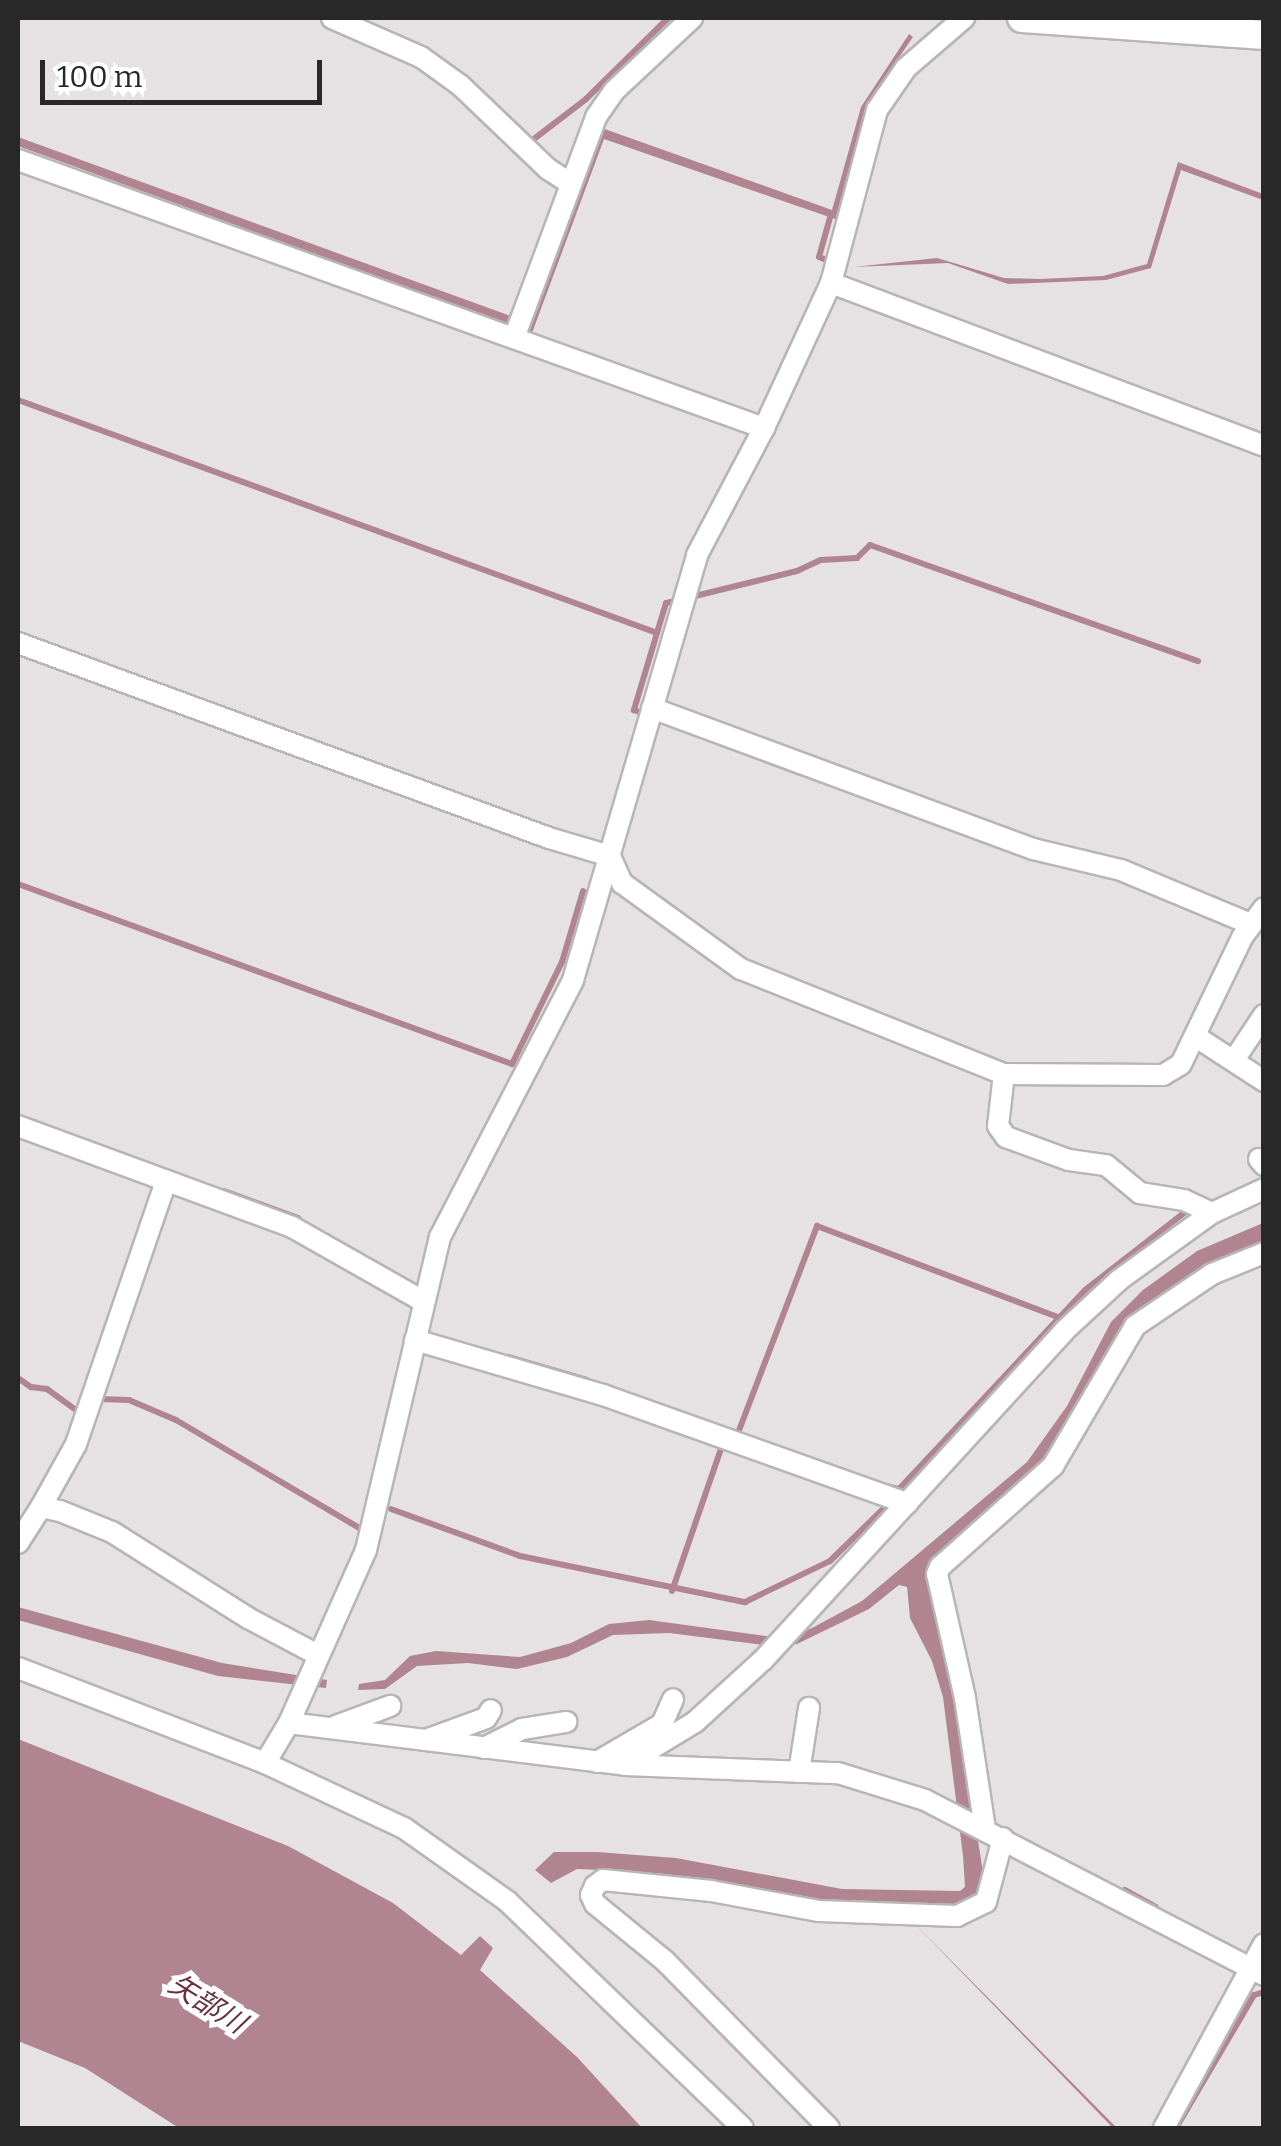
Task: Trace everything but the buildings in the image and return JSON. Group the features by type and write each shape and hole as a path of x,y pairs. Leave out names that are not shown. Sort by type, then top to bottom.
{"main road":[{"path":"1022,18 1228,25 1264,34"}],"street":[{"path":"332,18 422,58 460,85 548,169 571,184"},
{"path":"517,329 605,104 692,18"},
{"path":"265,1762 289,1724 316,1654 366,1550 440,1237 572,980 696,555 764,428 832,283 877,110 906,68 964,18"},
{"path":"18,160 517,329 764,428"},
{"path":"832,283 1264,446"},
{"path":"18,643 549,838 610,856 622,883 741,969 1004,1074 1164,1074 1182,1064 1257,916 1121,870 1033,849 652,708"},
{"path":"1234,1060 1264,1015"},
{"path":"1198,1038 1264,1081"},
{"path":"1004,1074 998,1126 1006,1138 1070,1160 1106,1165 1140,1193 1184,1200 1212,1212"},
{"path":"18,1126 292,1227 423,1301"},
{"path":"18,1543 76,1444 166,1181"},
{"path":"625,1765 695,1722 774,1648 1064,1331 1119,1280 1212,1212 1264,1189"},
{"path":"828,2128 665,1961 594,1904 591,1896 595,1886 603,1880 711,1891 818,1911 957,1916 986,1902 994,1834 937,1574 940,1567 1054,1466 1135,1326 1212,1274 1264,1253"},
{"path":"414,1340 603,1395 907,1503"},
{"path":"41,1507 112,1532 248,1618 316,1654"},
{"path":"18,1668 265,1762 404,1828 506,1901 743,2128"},
{"path":"597,1762 662,1724 674,1699"},
{"path":"330,1728 390,1706"},
{"path":"799,1772 809,1708"},
{"path":"426,1741 486,1718 490,1710"},
{"path":"484,1748 522,1729 566,1722"},
{"path":"289,1724 625,1765 838,1773 879,1784 994,1834 1258,1972"},
{"path":"1164,2128 1258,1972 1264,1944"}],"water":[{"path":"909,34 913,37 876,91 865,115 838,220 604,139 532,333 18,146 18,137 527,322 599,127 832,210 861,107"},
{"path":"1178,162 1263,194 1263,200 1181,170 1151,268 1106,280 1008,284 948,263 854,267 937,258 1004,278 1040,279 1103,276 1147,264"},
{"path":"1263,1223 1263,1243 1198,1269 1139,1313 1073,1423 1036,1472 927,1583 933,1592 951,1669 985,1885 982,1894 966,1908 824,1904 664,1874 600,1870 577,1869 551,1883 535,1870 554,1852 597,1852 676,1858 842,1889 960,1891 965,1887 963,1856 943,1697 932,1661 910,1618 907,1587 899,1585 869,1609 797,1644 764,1645 669,1633 613,1635 567,1657 517,1669 468,1663 417,1666 385,1689 358,1690 359,1684 385,1680 410,1656 436,1651 520,1657 571,1643 609,1624 649,1620 765,1636 795,1635 812,1628 862,1601 1027,1462 1067,1406 1111,1322 1143,1290 1197,1251"},
{"path":"18,1607 222,1663 327,1680 326,1688 218,1676 18,1620"},
{"name":"矢部川","path":"18,1739 288,1846 393,1903 461,1955 480,1936 493,1948 480,1970 577,2057 642,2128 179,2128 85,2068 18,2041"},
{"path":"911,1920 1117,2128 1113,2128"}],"waterway":[{"path":"530,142 586,99 668,18"},
{"path":"824,259 819,257 831,214"},
{"path":"18,400 657,633"},
{"path":"691,597 797,571 821,560 857,558 870,545 1198,661"},
{"path":"679,600 666,603 634,710 800,773"},
{"path":"18,884 512,1064 562,962 583,891"},
{"path":"224,1191 298,1218"},
{"path":"886,1486 899,1489 1085,1290 1189,1209"},
{"path":"738,1433 817,1226 1058,1317"},
{"path":"508,1357 587,1380"},
{"path":"18,1378 31,1387 47,1389 76,1410"},
{"path":"99,1399 129,1400 176,1420 358,1527"},
{"path":"672,1591 721,1449"},
{"path":"391,1509 520,1556 745,1602 830,1561 885,1507"},
{"path":"1125,1890 1156,1907"},
{"path":"1176,2128 1254,1995 1264,1992"}]}
